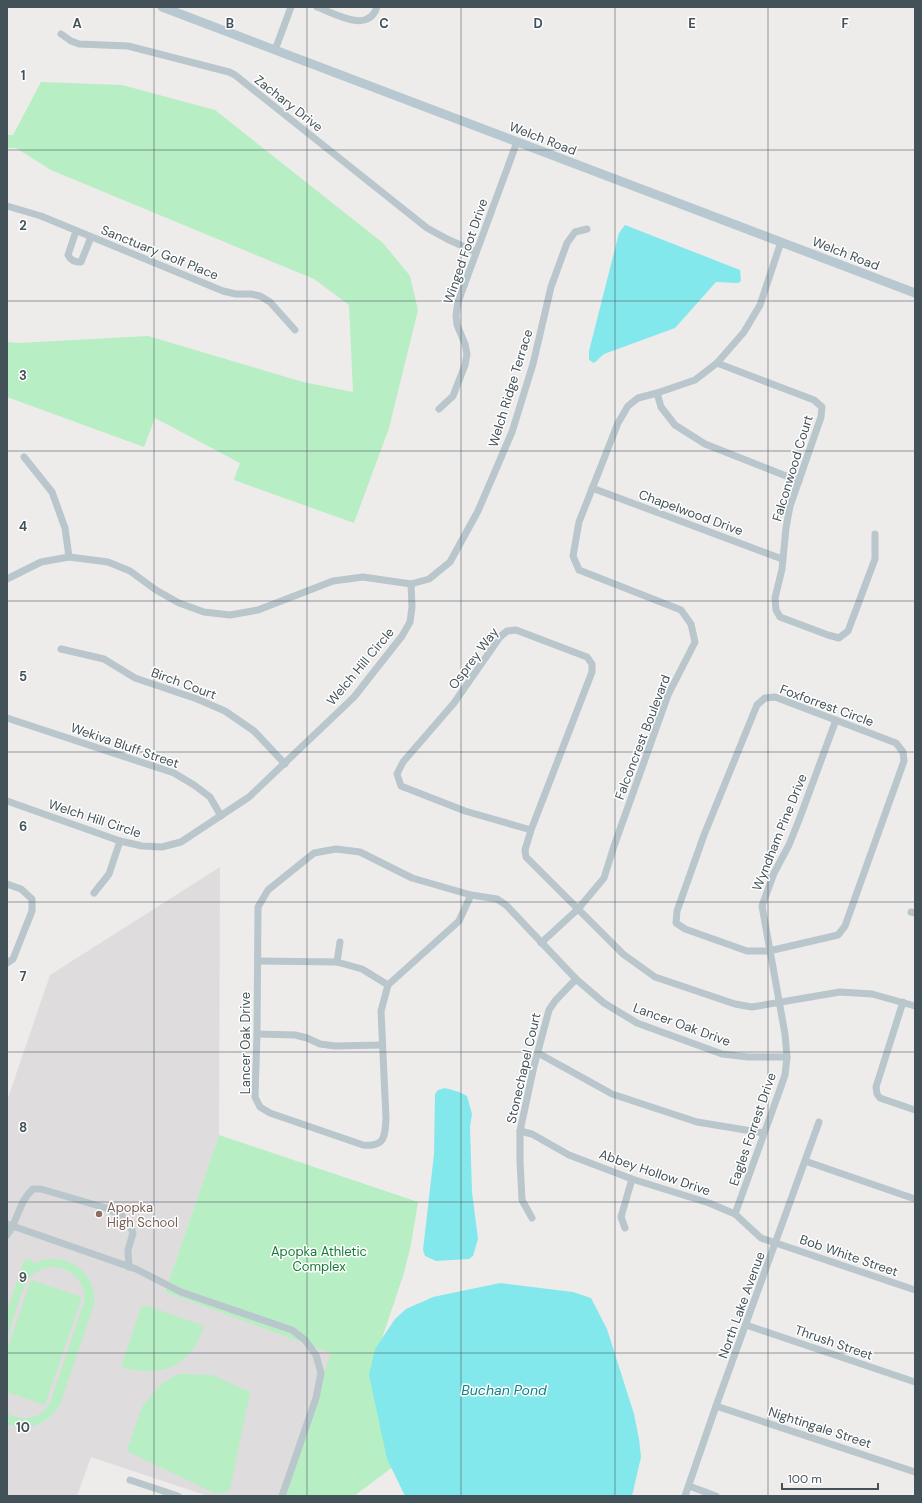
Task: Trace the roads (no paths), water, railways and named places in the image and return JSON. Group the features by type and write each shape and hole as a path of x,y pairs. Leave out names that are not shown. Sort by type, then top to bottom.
{"street":[{"name":"Welch Road","path":"162,7 915,293"},
{"path":"275,50 291,7"},
{"path":"317,7 354,20 363,21 370,19 375,14 377,7"},
{"name":"Zachary Drive","path":"61,34 71,41 79,44 128,46 229,72 235,75 427,228 476,252"},
{"name":"Winged Foot Drive","path":"439,408 453,396 465,365 467,354 465,344 457,325 456,315 458,302 517,142"},
{"name":"Sanctuary Golf Place","path":"7,206 41,216 223,291 236,294 251,294 260,296 270,302 295,330"},
{"name":"Welch Ridge Terrace","path":"411,584 429,579 450,562 478,511 512,432 533,364 551,287 567,242 575,232 587,229"},
{"path":"76,230 68,255 70,259 76,262 81,262 91,237"},
{"name":"Falconcrest Boulevard","path":"541,943 578,909 604,878 668,695 695,642 691,624 681,610 580,570 573,556 579,522 618,423 628,406 638,398 657,394 695,380 717,363 744,332 760,305 781,242"},
{"name":"Falconwood Court","path":"717,363 814,400 822,407 822,417 790,506 782,559 782,569 775,598 776,610 780,617 839,638 848,631 875,559 875,534"},
{"path":"657,394 661,407 675,426 705,444 800,481"},
{"path":"24,457 52,492 65,528 69,557"},
{"name":"Chapelwood Drive","path":"592,488 782,559"},
{"path":"7,579 42,562 69,557 108,562 130,571 156,590 179,603 204,612 230,615 258,610 333,581 362,577 411,584"},
{"name":"Welch Hill Circle","path":"7,801 120,841 142,846 162,847 181,842 249,797 354,697 402,636 410,622 412,607 411,584"},
{"name":"Osprey Way","path":"531,830 465,811 401,786 397,774 403,762 454,703 500,637 507,631 516,630 587,658 592,664 592,672 524,850 526,857 623,954 655,977 735,1004 752,1007 840,992 872,994 915,1006"},
{"name":"Birch Court","path":"61,649 104,659 135,678 197,699 225,711 254,732 285,764"},
{"name":"Foxforrest Circle","path":"775,697 896,743 903,752 904,761 845,926 838,935 830,938 769,951 747,951 685,929 676,923 677,911 704,835 757,705 765,698 775,697"},
{"name":"Wekiva Bluff Street","path":"7,718 174,773 210,797 221,816"},
{"name":"Wyndham Pine Drive","path":"779,1003 762,906 774,874 800,820 836,720"},
{"path":"94,893 109,874 120,841"},
{"name":"Lancer Oak Drive","path":"388,985 381,1011 386,1118 385,1132 380,1143 374,1146 363,1145 277,1115 260,1107 255,1097 258,907 268,890 314,853 336,849 360,852 412,878 471,895 497,899 506,905 576,979 604,1003 637,1023 722,1054 748,1057 787,1057"},
{"path":"7,884 21,889 32,898 32,911 13,959 7,963"},
{"path":"258,961 337,962 362,969 388,985 459,921 471,895"},
{"path":"337,962 340,942"},
{"name":"Stonechapel Court","path":"532,1218 522,1200 520,1131 549,1010 555,1001 576,979"},
{"path":"903,1002 876,1087 880,1098 915,1110"},
{"name":"Eagles Forrest Drive","path":"736,1214 785,1075 787,1057 784,1027 779,1003"},
{"path":"257,1034 295,1034 320,1044 334,1046 382,1045"},
{"path":"538,1053 612,1094 697,1122 764,1133"},
{"name":"North Lake Avenue","path":"685,1496 819,1122"},
{"name":"Abbey Hollow Drive","path":"520,1131 532,1134 569,1155 632,1179 708,1202 736,1214 761,1238 776,1243"},
{"path":"806,1161 915,1198"},
{"path":"625,1228 621,1217 632,1179"},
{"path":"7,1235 10,1225 28,1194 33,1189 40,1189 106,1208 122,1216 130,1225 132,1233 128,1250 129,1267"},
{"path":"10,1225 129,1267 181,1292 292,1330 305,1340 316,1355 321,1374 316,1398 282,1496"},
{"name":"Bob White Street","path":"776,1243 915,1290"},
{"name":"Thrush Street","path":"746,1325 915,1382"},
{"name":"Nightingale Street","path":"716,1406 915,1472"},
{"path":"130,1480 178,1496"},
{"path":"689,1486 716,1496"}],"water":[{"path":"625,225 740,270 741,281 738,283 716,282 675,328 604,354 594,363 589,360 589,351 619,233"},
{"path":"445,1088 467,1096 472,1114 470,1127 472,1192 478,1239 473,1256 469,1259 436,1261 425,1256 423,1250 434,1154 435,1094 438,1090"},
{"name":"Buchan Pond","path":"500,1283 573,1292 591,1298 607,1329 634,1414 641,1457 632,1496 405,1496 387,1459 369,1375 375,1349 395,1319 406,1309 433,1297"}],"place":[{"name":"Apopka High School","path":"99,1214"}],"park label":[{"name":"Apopka Athletic Complex","path":"319,1258"}]}
